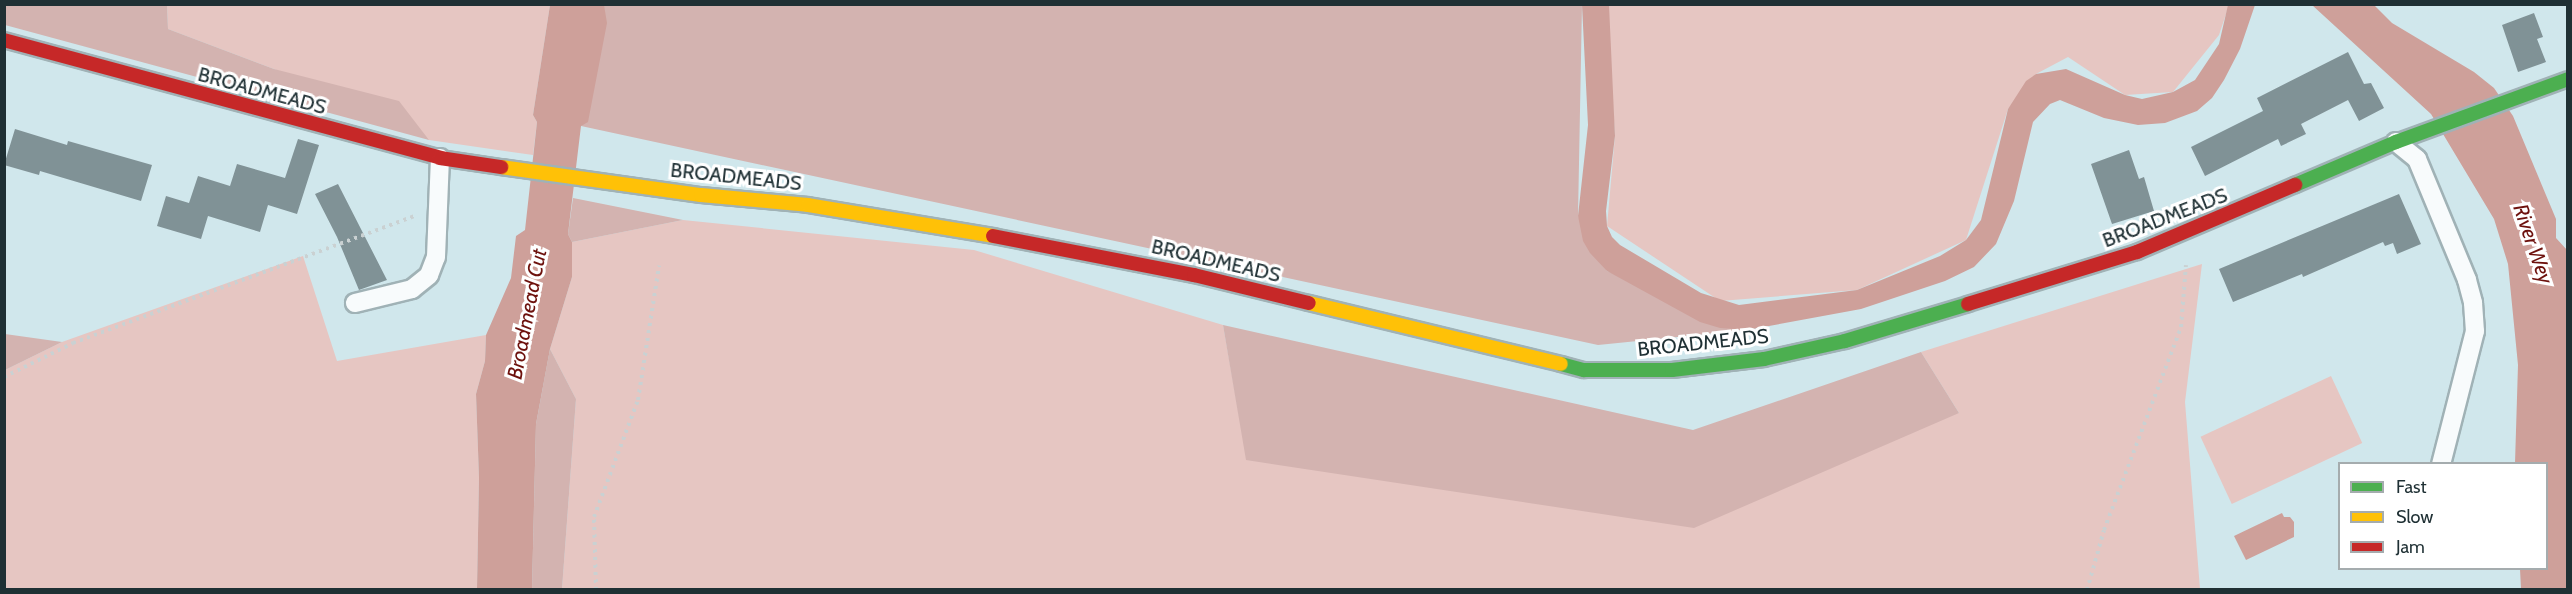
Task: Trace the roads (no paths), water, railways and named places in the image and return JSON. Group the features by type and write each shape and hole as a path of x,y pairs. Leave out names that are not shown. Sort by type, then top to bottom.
{"main road":[{"name":"BROADMEADS","path":"4,40 440,158 701,195 808,205 950,227 1194,275 1584,370 1672,370 1764,359 1845,341 2137,252 2396,142 2568,79"}],"lane":[{"path":"2396,142 2417,159 2474,303 2475,331 2441,462"},
{"path":"355,303 412,289 429,275 436,257 440,158"}],"water":[{"name":"Broadmead Cut","path":"550,5 604,5 607,23 588,122 581,126 568,234 572,242 572,277 550,349 536,424 532,589 477,589 479,478 476,394 485,361 486,335 511,278 516,236 525,230 537,122 533,115"},
{"path":"1582,5 1609,5 1615,136 1606,211 1607,226 1612,237 1620,245 1701,293 1739,305 1857,290 1940,256 1966,240 1981,220 2008,109 2026,81 2036,74 2066,69 2125,95 2142,99 2173,92 2195,80 2219,44 2228,5 2255,5 2240,49 2224,80 2212,98 2197,111 2165,123 2138,125 2104,118 2060,100 2050,104 2033,122 2014,201 1996,244 1974,267 1945,281 1861,309 1747,330 1720,328 1700,322 1607,271 1590,253 1583,241 1578,216 1588,125"},
{"name":"River Wey","path":"2312,5 2374,5 2392,23 2474,72 2494,88 2513,116 2556,219 2556,238 2567,250 2567,589 2521,589 2520,570 2548,570 2548,462 2515,462 2518,365 2508,264 2494,219 2431,114"},
{"path":"2282,513 2284,517 2290,517 2294,522 2294,537 2246,560 2234,536"}]}
